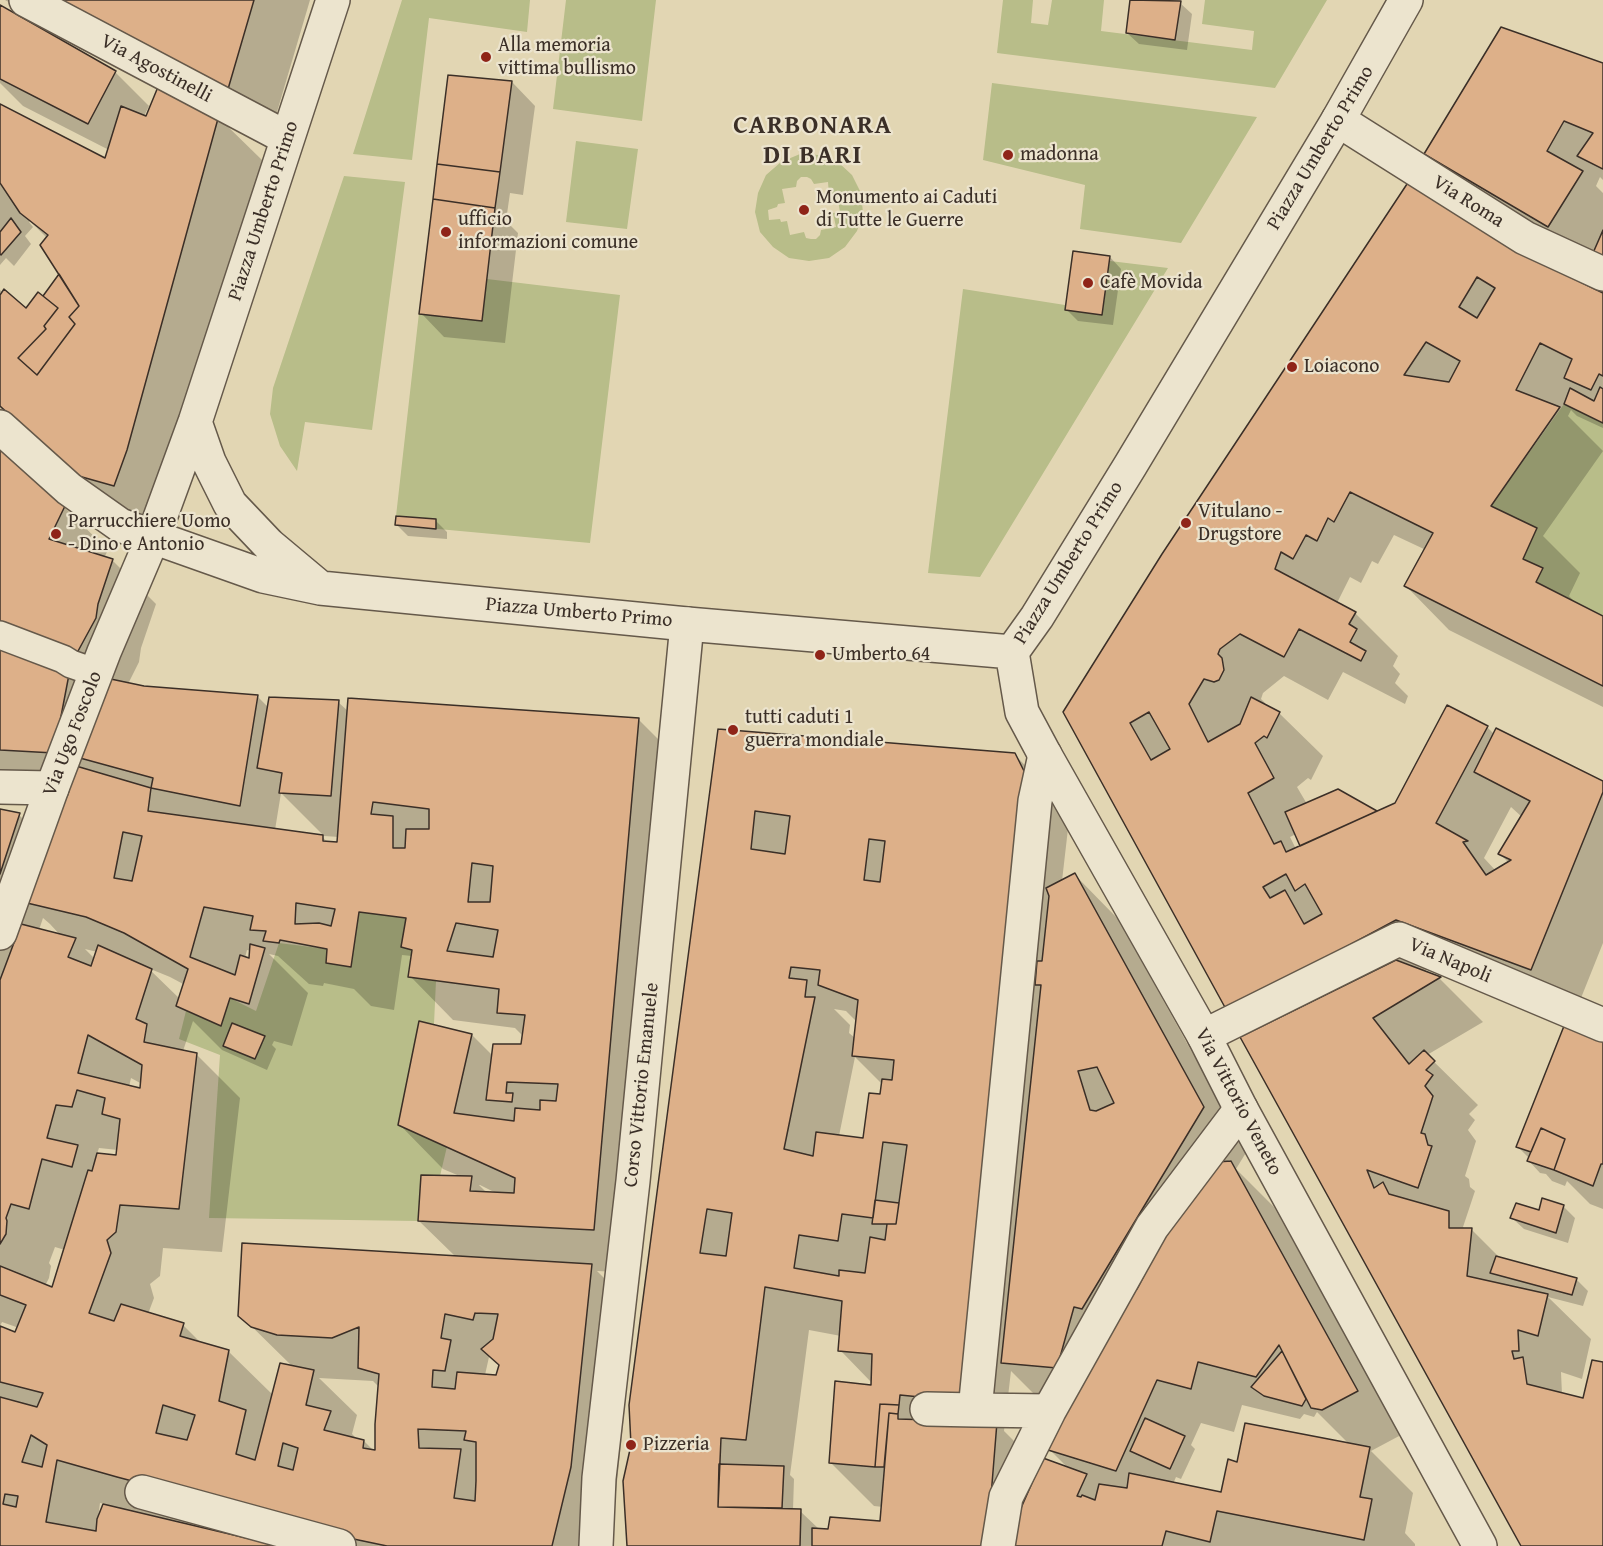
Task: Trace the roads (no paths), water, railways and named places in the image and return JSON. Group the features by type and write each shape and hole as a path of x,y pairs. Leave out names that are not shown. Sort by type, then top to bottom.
{"street":[{"name":"Via Agostinelli","path":"26,0 287,138"},
{"name":"Piazza Umberto Primo","path":"333,0 195,422 153,537 263,576 320,588 687,624 1012,652 1130,466 1338,120 1406,0"},
{"name":"Via Roma","path":"1338,120 1525,238 1603,274"},
{"path":"195,422 209,462 230,504 269,544 320,588"},
{"path":"0,427 69,489 120,525 153,537"},
{"name":"Via Ugo Foscolo","path":"0,933 52,788 153,537"},
{"name":"Corso Vittorio Emanuele","path":"596,1546 599,1478 633,1181 687,624"},
{"name":"Via Vittorio Veneto","path":"1012,652 1022,712 1044,755 1204,1036 1241,1109 1480,1546"},
{"path":"975,1410 1035,801 1044,755"},
{"path":"0,787 52,788"},
{"name":"Via Napoli","path":"1204,1036 1398,939 1603,1025"},
{"path":"998,1546 1006,1497 1049,1411 1152,1227 1241,1109"},
{"path":"927,1409 1049,1411"},
{"path":"142,1492 339,1546"}],"lane":[{"path":"0,635 97,673"}],"place":[{"name":"Alla memoria vittima bullismo","path":"486,57"},
{"name":"madonna","path":"1008,155"},
{"name":"Monumento ai Caduti di Tutte le Guerre","path":"804,210"},
{"name":"ufficio informazioni comune","path":"446,232"},
{"name":"Cafè Movida","path":"1088,283"},
{"name":"Loiacono","path":"1292,367"},
{"name":"Vitulano - Drugstore","path":"1186,523"},
{"name":"Parrucchiere Uomo - Dino e Antonio","path":"56,534"},
{"name":"Umberto 64","path":"820,655"},
{"name":"tutti caduti 1 guerra mondiale","path":"733,730"},
{"name":"Pizzeria","path":"631,1445"}],"district":[{"name":"CARBONARA DI BARI","path":"813,141"}]}
